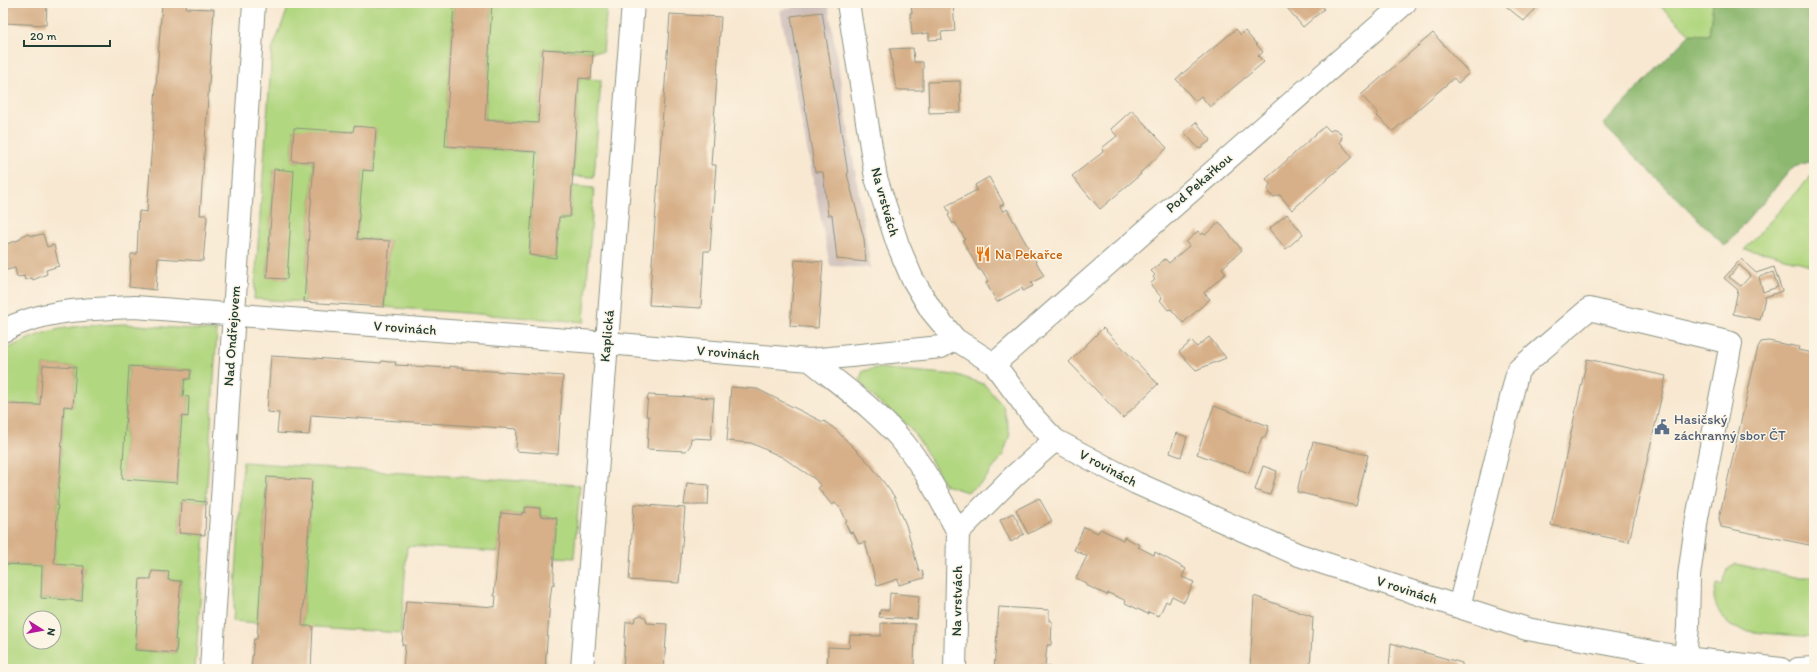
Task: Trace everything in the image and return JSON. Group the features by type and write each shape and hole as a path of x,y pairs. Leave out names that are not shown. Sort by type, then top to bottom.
{"street":[{"name":"Nad Ondřejovem","path":"211,669 254,3"},
{"name":"Kaplická","path":"582,669 633,3"},
{"name":"Na vrstvách","path":"848,3 876,178 898,245 912,278 931,310 954,339"},
{"name":"Pod Pekařkou","path":"994,364 1405,3"},
{"name":"V rovinách","path":"3,331 13,325 67,310 135,307 810,360 941,346 954,339 994,364 1035,419 1056,440 1136,483 1299,555 1527,629 1685,658 1781,669"},
{"path":"1459,607 1518,370 1589,309 1732,343 1696,525 1689,576 1688,627 1685,658"},
{"path":"810,360 881,420 904,443 932,485 958,532 1014,476 1056,440"},
{"name":"Na vrstvách","path":"955,669 958,532"},
{"path":"1798,669 1814,668"}],"shaded area":[{"path":"814,3 828,3 871,268 830,266 780,10"}],"green space":[{"path":"290,3 454,3 445,146 536,152 529,255 556,258 559,217 570,217 572,186 594,188 584,322 384,307 390,241 357,239 363,170 373,171 376,128 353,132 294,129 292,161 314,162 304,302 254,299 272,50","holes":["274,170 287,279 267,277"]},
{"path":"492,3 607,3 603,52 543,49 538,123 485,120"},
{"path":"1657,3 1713,3 1709,36 1690,34"},
{"path":"1713,3 1814,3 1814,161 1794,166 1725,246 1603,125 1690,34 1709,35"},
{"path":"579,78 601,80 594,177 573,176"},
{"path":"1814,175 1814,266 1767,253 1744,250 1811,176"},
{"path":"124,324 217,331 206,502 183,500 181,502 179,533 205,535 195,669 3,669 3,564 42,566 41,598 82,601 84,567 54,564 64,406 73,407 76,367 43,365 40,405 3,404 3,351 35,336 63,328","holes":["129,366 191,370 190,379 185,379 183,396 189,397 188,416 182,416 177,483 122,479","152,571 168,572 168,580 181,581 175,640 177,640 176,653 135,650 140,579 151,579"]},
{"path":"877,368 957,375 984,384 1003,406 1010,434 1003,455 983,482 967,492 945,485 925,449 911,429 876,400 864,387 860,379 863,371"},
{"path":"243,462 580,485 574,558 554,557 557,518 540,516 540,508 525,507 525,513 522,512 522,515 501,513 498,552 407,546 401,633 302,626 312,481 267,477 258,623 233,621"},
{"path":"1736,564 1795,577 1814,577 1814,637 1747,631 1738,629 1728,624 1718,609 1714,595 1716,584 1722,585 1728,569"}],"building":[{"path":"3,3 47,3 46,25 3,23"},
{"path":"162,3 187,3 186,8 214,9 200,215 206,215 207,218 203,261 158,258 156,290 129,287 131,254 137,254 139,211 147,212"},
{"path":"454,3 492,3 485,120 538,123 543,49 593,52 591,79 579,78 570,217 559,217 556,258 529,255 536,152 445,146"},
{"path":"911,3 953,3 955,31 941,32 942,39 929,40 929,33 912,35 910,13 912,13"},
{"path":"1283,3 1319,3 1324,9 1303,27"},
{"path":"1502,3 1541,3 1524,21"},
{"path":"822,12 847,174 864,239 866,262 837,259 832,215 828,215 823,172 815,172 791,16"},
{"path":"670,14 721,17 711,165 716,165 710,251 704,251 701,308 649,305"},
{"path":"1236,29 1241,35 1245,31 1263,52 1258,56 1264,62 1210,107 1201,96 1195,101 1176,79"},
{"path":"1433,33 1469,73 1458,83 1454,78 1393,131 1376,115 1378,113 1361,95"},
{"path":"913,48 914,62 923,62 923,90 896,90 890,49"},
{"path":"960,81 961,112 929,113 928,82"},
{"path":"1132,110 1167,148 1140,173 1141,174 1100,209 1072,176 1103,152 1102,148 1117,136 1111,129"},
{"path":"1196,122 1211,140 1199,149 1184,132"},
{"path":"354,126 376,128 373,171 363,170 357,239 390,241 384,307 304,302 314,162 292,161 294,128 353,132"},
{"path":"1325,126 1330,131 1335,129 1340,132 1342,137 1340,142 1352,157 1292,210 1280,195 1274,197 1269,194 1268,190 1270,184 1266,179"},
{"path":"274,169 294,171 287,279 267,278"},
{"path":"989,177 1004,204 1000,206 1003,212 1007,209 1044,276 1031,283 1033,286 1023,291 1022,288 997,302 986,283 988,281 981,270 979,270 963,241 965,239 955,222 953,224 948,215 950,214 946,206 977,190 975,185"},
{"path":"1287,214 1303,234 1286,249 1269,229"},
{"path":"1219,222 1242,250 1222,268 1226,273 1204,293 1210,299 1183,323 1171,309 1168,310 1160,300 1162,298 1150,284 1155,280 1153,277 1155,275 1151,271 1165,259 1169,263 1189,246 1186,242 1198,231 1201,235 1203,233 1205,235"},
{"path":"26,234 33,236 43,234 47,247 54,245 59,266 46,270 47,274 33,280 32,278 25,280 24,276 17,277 15,268 3,271 3,245 19,240"},
{"path":"1741,259 1756,273 1774,267 1782,291 1765,297 1760,320 1733,314 1738,290 1724,278","holes":["1739,265 1751,275 1741,286 1729,277","1773,272 1778,287 1763,292 1759,277"]},
{"path":"795,260 823,262 818,328 790,326"},
{"path":"1103,328 1158,384 1123,418 1069,362"},
{"path":"1209,337 1226,358 1196,370 1179,352 1192,341 1197,347"},
{"path":"1768,341 1799,347 1798,350 1814,353 1814,546 1721,527 1719,518 1758,347 1761,342"},
{"path":"271,356 381,363 382,361 396,362 395,365 450,368 450,366 463,367 463,369 563,376 558,454 516,451 517,429 311,415 309,435 277,433 279,413 267,412"},
{"path":"1587,359 1666,376 1629,542 1551,525"},
{"path":"43,365 76,367 73,407 64,406 54,564 84,566 82,601 41,598 42,566 3,564 3,404 40,405"},
{"path":"129,366 191,370 190,379 185,379 183,396 189,397 188,417 182,416 177,483 122,479"},
{"path":"731,387 757,389 823,422 824,421 835,429 869,463 894,496 906,525 919,571 922,570 924,578 899,585 898,579 877,586 865,542 859,544 853,532 850,533 841,509 835,503 832,505 818,488 821,486 815,479 782,457 751,443 727,441"},
{"path":"648,395 714,398 711,439 691,438 690,446 686,451 647,449 649,416 646,416"},
{"path":"1214,406 1269,426 1265,437 1262,437 1249,473 1197,454"},
{"path":"1176,433 1187,437 1181,457 1170,453"},
{"path":"1313,442 1368,455 1356,506 1297,492 1302,470 1305,470"},
{"path":"1263,466 1277,471 1270,495 1255,490"},
{"path":"267,477 312,480 302,626 313,626 311,669 251,669 254,639 257,639"},
{"path":"687,483 709,485 708,505 684,505"},
{"path":"1039,498 1052,521 1028,534 1016,510"},
{"path":"183,500 206,502 205,535 179,533 181,502"},
{"path":"634,504 685,508 679,583 629,580"},
{"path":"525,507 540,508 540,516 557,518 553,572 554,585 552,584 550,600 545,669 403,669 405,645 402,645 406,601 495,607 496,596 494,596 501,513 522,515 522,512 525,513"},
{"path":"1013,513 1024,534 1011,542 1000,520"},
{"path":"1084,527 1098,533 1100,529 1123,540 1124,537 1140,545 1138,547 1154,555 1155,552 1186,569 1182,577 1194,582 1184,602 1172,596 1169,603 1166,601 1159,616 1148,612 1148,614 1125,603 1126,601 1118,597 1108,593 1107,595 1086,585 1087,583 1076,578 1087,556 1074,550"},
{"path":"152,571 169,572 168,580 181,581 175,640 177,640 176,653 135,650 140,579 151,579"},
{"path":"890,593 919,596 917,619 879,617 880,610 889,610"},
{"path":"1254,596 1313,617 1310,669 1250,669"},
{"path":"999,607 1049,610 1049,621 1052,621 1051,645 1047,645 1045,665 1050,666 1050,669 994,669"},
{"path":"641,615 646,618 647,623 667,624 664,669 623,669 626,622 634,622 636,617"},
{"path":"881,623 915,624 914,669 827,669 828,647 849,648 850,635 881,636"},
{"path":"1391,643 1462,663 1462,669 1389,669"}],"place":[{"name":"Na Pekařce","path":"983,254"},
{"name":"Hasičský záchranný sbor ČT","path":"1662,427"}]}
